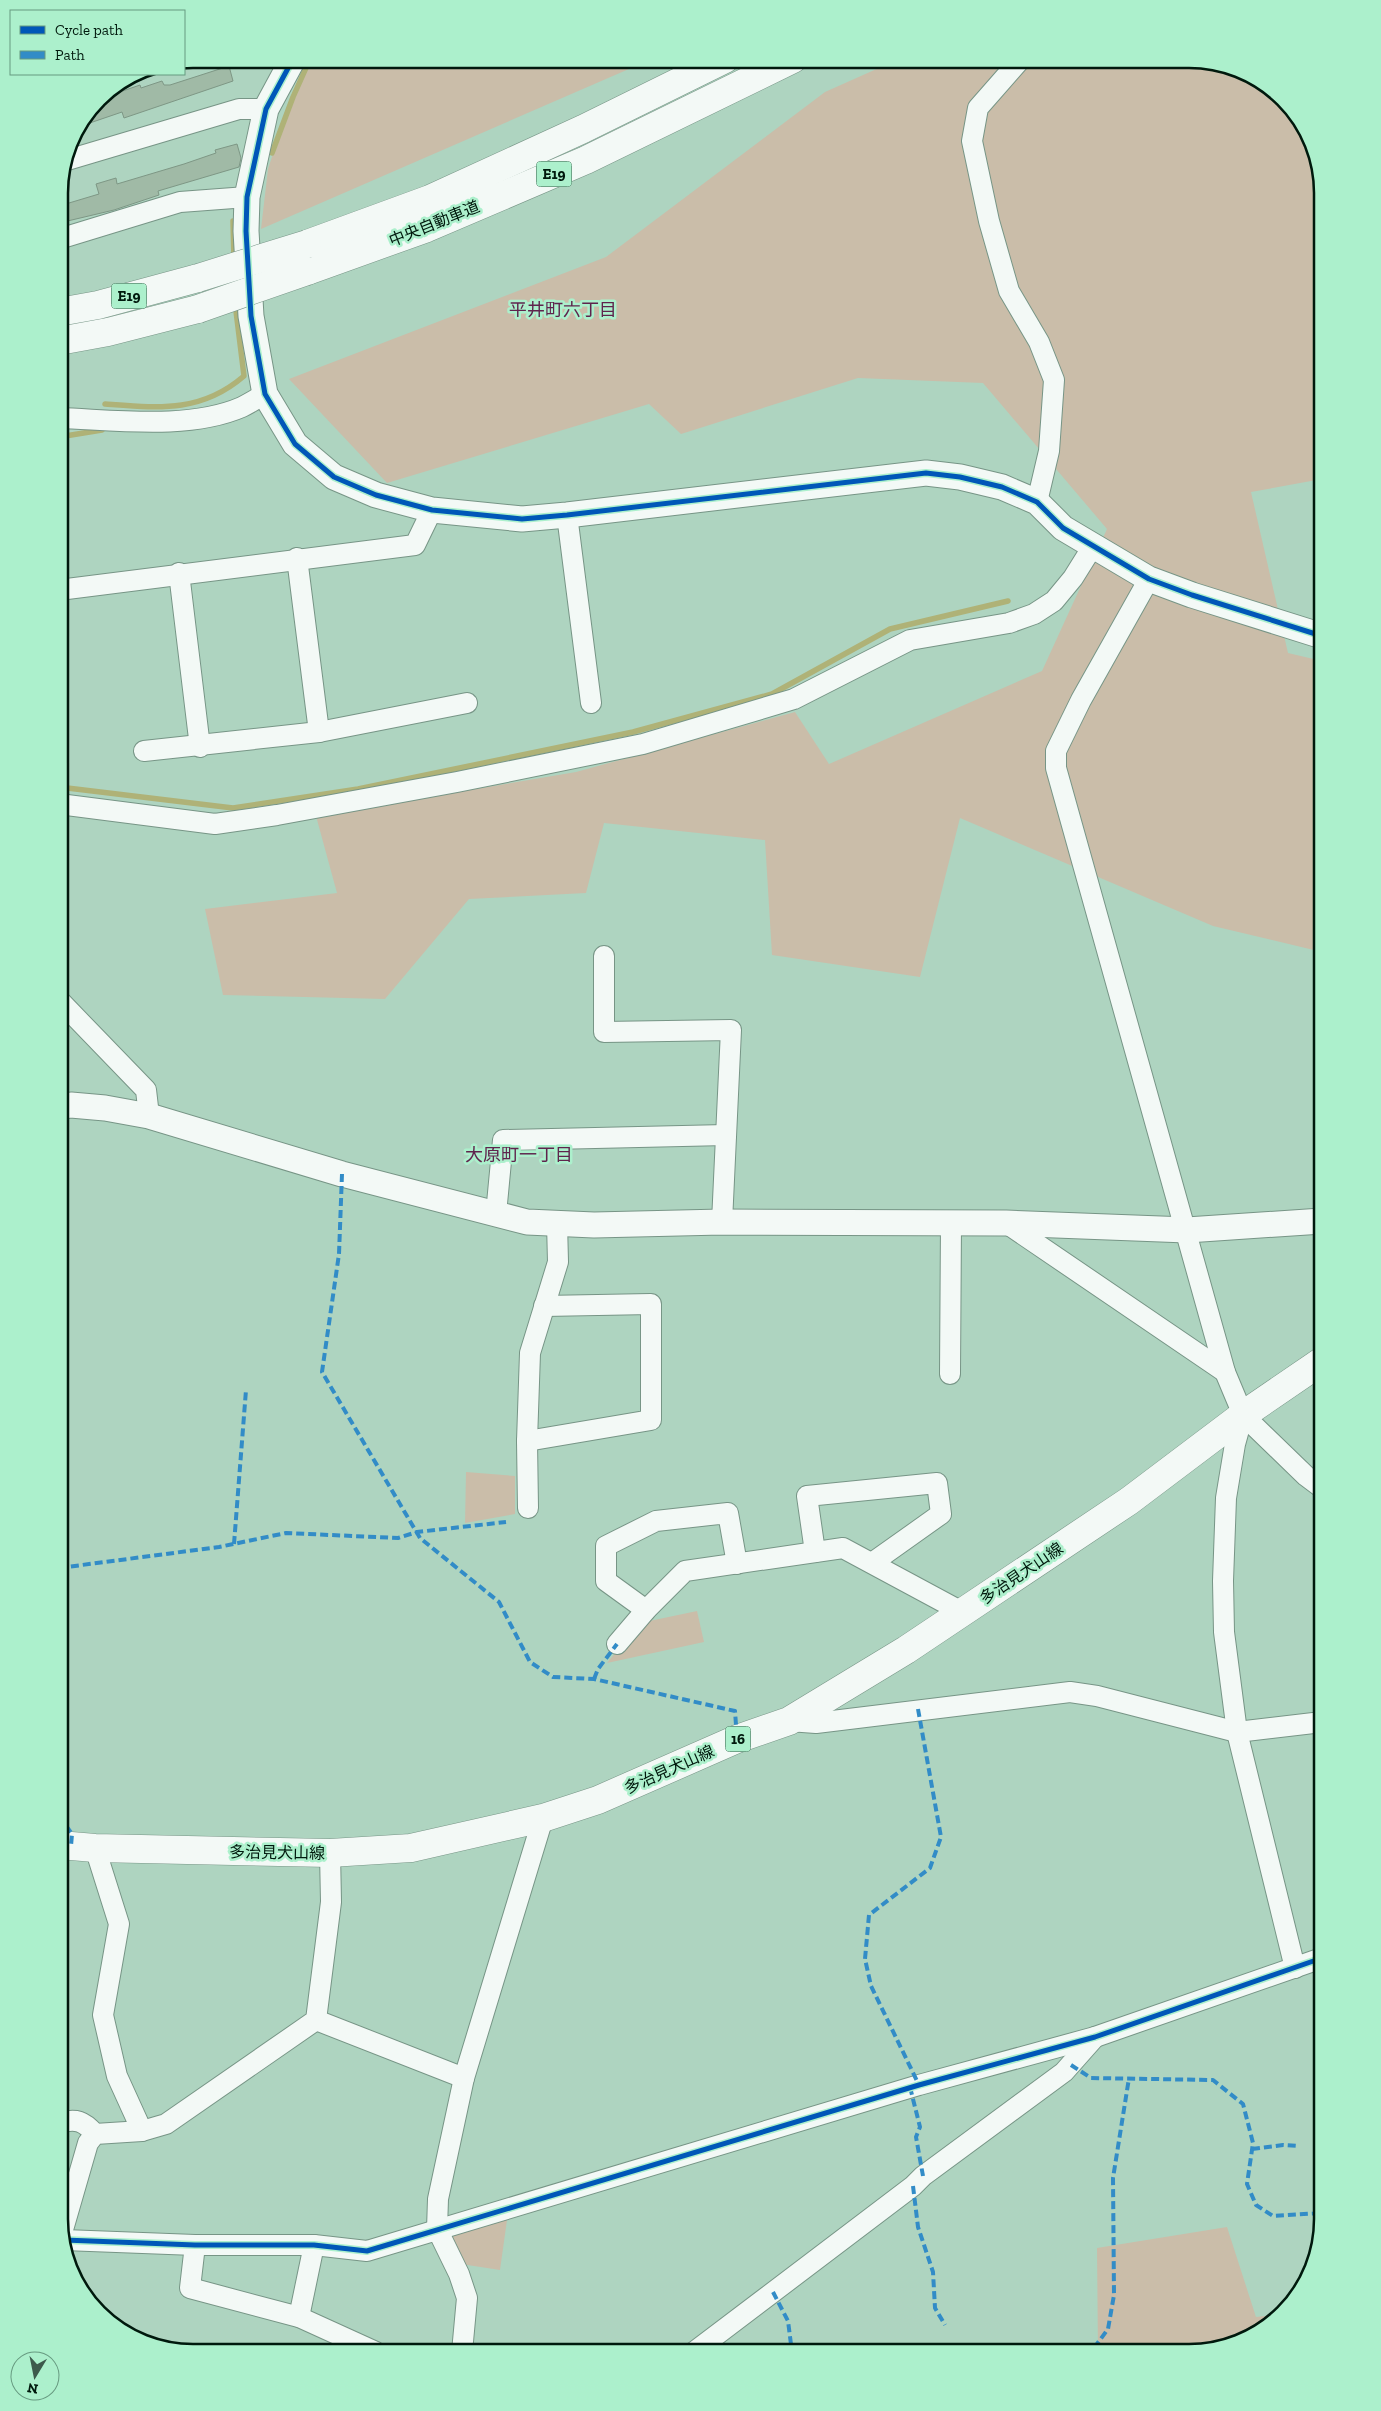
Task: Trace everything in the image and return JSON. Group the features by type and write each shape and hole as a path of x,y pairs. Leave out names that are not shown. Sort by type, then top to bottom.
{"main road":[{"name":"中央自動車道","path":"68,310 98,305 198,278 307,244 430,199 584,129 707,68"},
{"name":"中央自動車道","path":"68,339 108,332 198,310 427,228 586,160 775,68"},
{"name":"多治見犬山線","path":"68,1846 95,1848 330,1853 411,1848 543,1818 598,1800 738,1739 789,1721 906,1650 1129,1501 1243,1414 1314,1366"}],"street":[{"path":"288,68 266,109 247,197 246,231 251,316 266,394 295,444 334,477 376,495 432,510 522,519 926,473 960,477 1002,487 1037,502 1063,528 1149,579 1192,595 1314,633"},
{"path":"1013,68 978,108 972,141 988,221 1009,290 1039,342 1054,380 1049,451 1037,502"},
{"path":"72,158 239,109 266,109"},
{"path":"68,236 180,202 247,197"},
{"path":"68,418 160,421 202,417 241,407 266,394"},
{"path":"68,589 297,558 415,545 432,510"},
{"path":"567,515 591,703"},
{"path":"68,805 215,824 286,814 457,782 643,744 794,699 910,640 1009,623 1034,614 1054,601 1073,578 1093,546"},
{"path":"297,558 319,732"},
{"path":"179,573 200,747"},
{"path":"1149,579 1077,708 1056,752 1056,768 1226,1372 1243,1414 1314,1482"},
{"path":"144,752 319,732 467,703"},
{"path":"604,956 604,1032 731,1030 722,1222"},
{"path":"68,1017 146,1090 149,1116"},
{"path":"68,1106 105,1108 149,1116 342,1174 527,1222 594,1225 722,1222 951,1222 1187,1230 1314,1222"},
{"path":"496,1214 503,1140 726,1135"},
{"path":"950,1374 951,1222"},
{"path":"528,1508 527,1441 530,1353 558,1262 557,1223"},
{"path":"1006,1223 1226,1372"},
{"path":"527,1441 651,1420 651,1304 544,1306"},
{"path":"1243,1414 1235,1444 1226,1498 1223,1582 1224,1632 1237,1732 1294,1968"},
{"path":"815,1552 807,1496 937,1482 940,1514 872,1564"},
{"path":"646,1610 606,1581 606,1546 656,1521 728,1513 737,1564"},
{"path":"617,1644 646,1610 685,1571 843,1548 962,1612"},
{"path":"789,1721 816,1723 1070,1692 1097,1696 1237,1732 1314,1723"},
{"path":"463,2343 466,2298 459,2274 437,2229 438,2199 464,2078 543,1818"},
{"path":"95,1848 119,1924 104,2015 117,2076 142,2131"},
{"path":"68,2212 88,2143 95,2134 142,2131 166,2124 316,2020 331,1902 330,1853"},
{"path":"70,2240 195,2245 314,2245 367,2251 919,2085 1095,2037 1314,1961"},
{"path":"316,2020 464,2078"},
{"path":"705,2344 913,2186 923,2176 1064,2072 1095,2037"},
{"path":"68,2120 85,2123 95,2134"},
{"path":"195,2245 190,2288 299,2317 357,2343"},
{"path":"299,2317 314,2245"}],"shaded area":[{"path":"307,68 631,68 261,229 268,169 282,126"},
{"path":"879,68 1197,68 1229,74 1258,88 1283,110 1301,137 1309,160 1314,192 1314,480 1251,492 1288,653 1314,659 1314,950 1213,926 960,818 920,977 772,955 765,840 604,823 586,893 469,899 385,999 223,995 205,909 337,893 316,816 576,772 795,712 829,764 1042,671 1107,529 983,383 858,378 681,434 649,404 387,483 289,379 606,257 825,92"},
{"path":"466,1472 515,1476 515,1514 465,1523"},
{"path":"697,1611 704,1642 607,1663 640,1623"},
{"path":"508,2213 500,2270 461,2264 447,2230"},
{"path":"1227,2227 1256,2317 1267,2316 1237,2334 1205,2342 1189,2344 1098,2344 1097,2248"}],"building":[{"path":"223,68 230,68 233,81 124,118 122,112 88,124 104,104 116,93 140,85 141,88 162,81 164,85 170,85"},
{"path":"237,144 241,158 239,167 158,191 159,195 114,210 68,221 68,203 99,194 96,184 116,178 117,184 216,153 215,150"}],"waterway":[{"path":"272,153 306,68"},
{"path":"233,221 234,259"},
{"path":"105,404 161,407 195,402 212,397 244,376 235,303"},
{"path":"68,436 102,430"},
{"path":"68,788 233,808 358,789 633,732 772,694 890,629 1008,601"}],"marked path":[{"path":"342,1174 339,1254 322,1372 420,1538 499,1602 530,1662 553,1677 594,1679 735,1711 737,1739"},
{"path":"234,1544 246,1390"},
{"path":"68,1567 219,1547 286,1533 398,1538 417,1532 506,1522"},
{"path":"594,1679 598,1669 617,1644"},
{"path":"918,1709 941,1837 930,1868 869,1915 865,1959 871,1986 919,2085"},
{"path":"68,1828 72,1834 71,1846"},
{"path":"1071,2065 1091,2078 1213,2080 1243,2104 1253,2143 1247,2184 1256,2205 1273,2216 1314,2213"},
{"path":"1097,2344 1108,2329 1114,2295 1113,2178 1129,2078"},
{"path":"910,2087 920,2127 916,2137 923,2176"},
{"path":"1252,2149 1283,2145 1298,2146"},
{"path":"913,2186 918,2227 933,2272 935,2308 945,2325"},
{"path":"773,2292 788,2321 791,2344"}],"cycle path":[{"path":"288,68 266,109 247,197 246,231 251,316 265,394 295,444 334,477 376,495 432,510 522,519 926,473 960,477 1002,487 1037,502 1063,528 1149,579 1192,595 1314,633"},
{"path":"70,2240 195,2245 314,2245 367,2251 919,2085 1095,2037 1314,1961"}],"district":[{"name":"平井町六丁目","path":"563,310"},
{"name":"大原町一丁目","path":"519,1155"}]}
